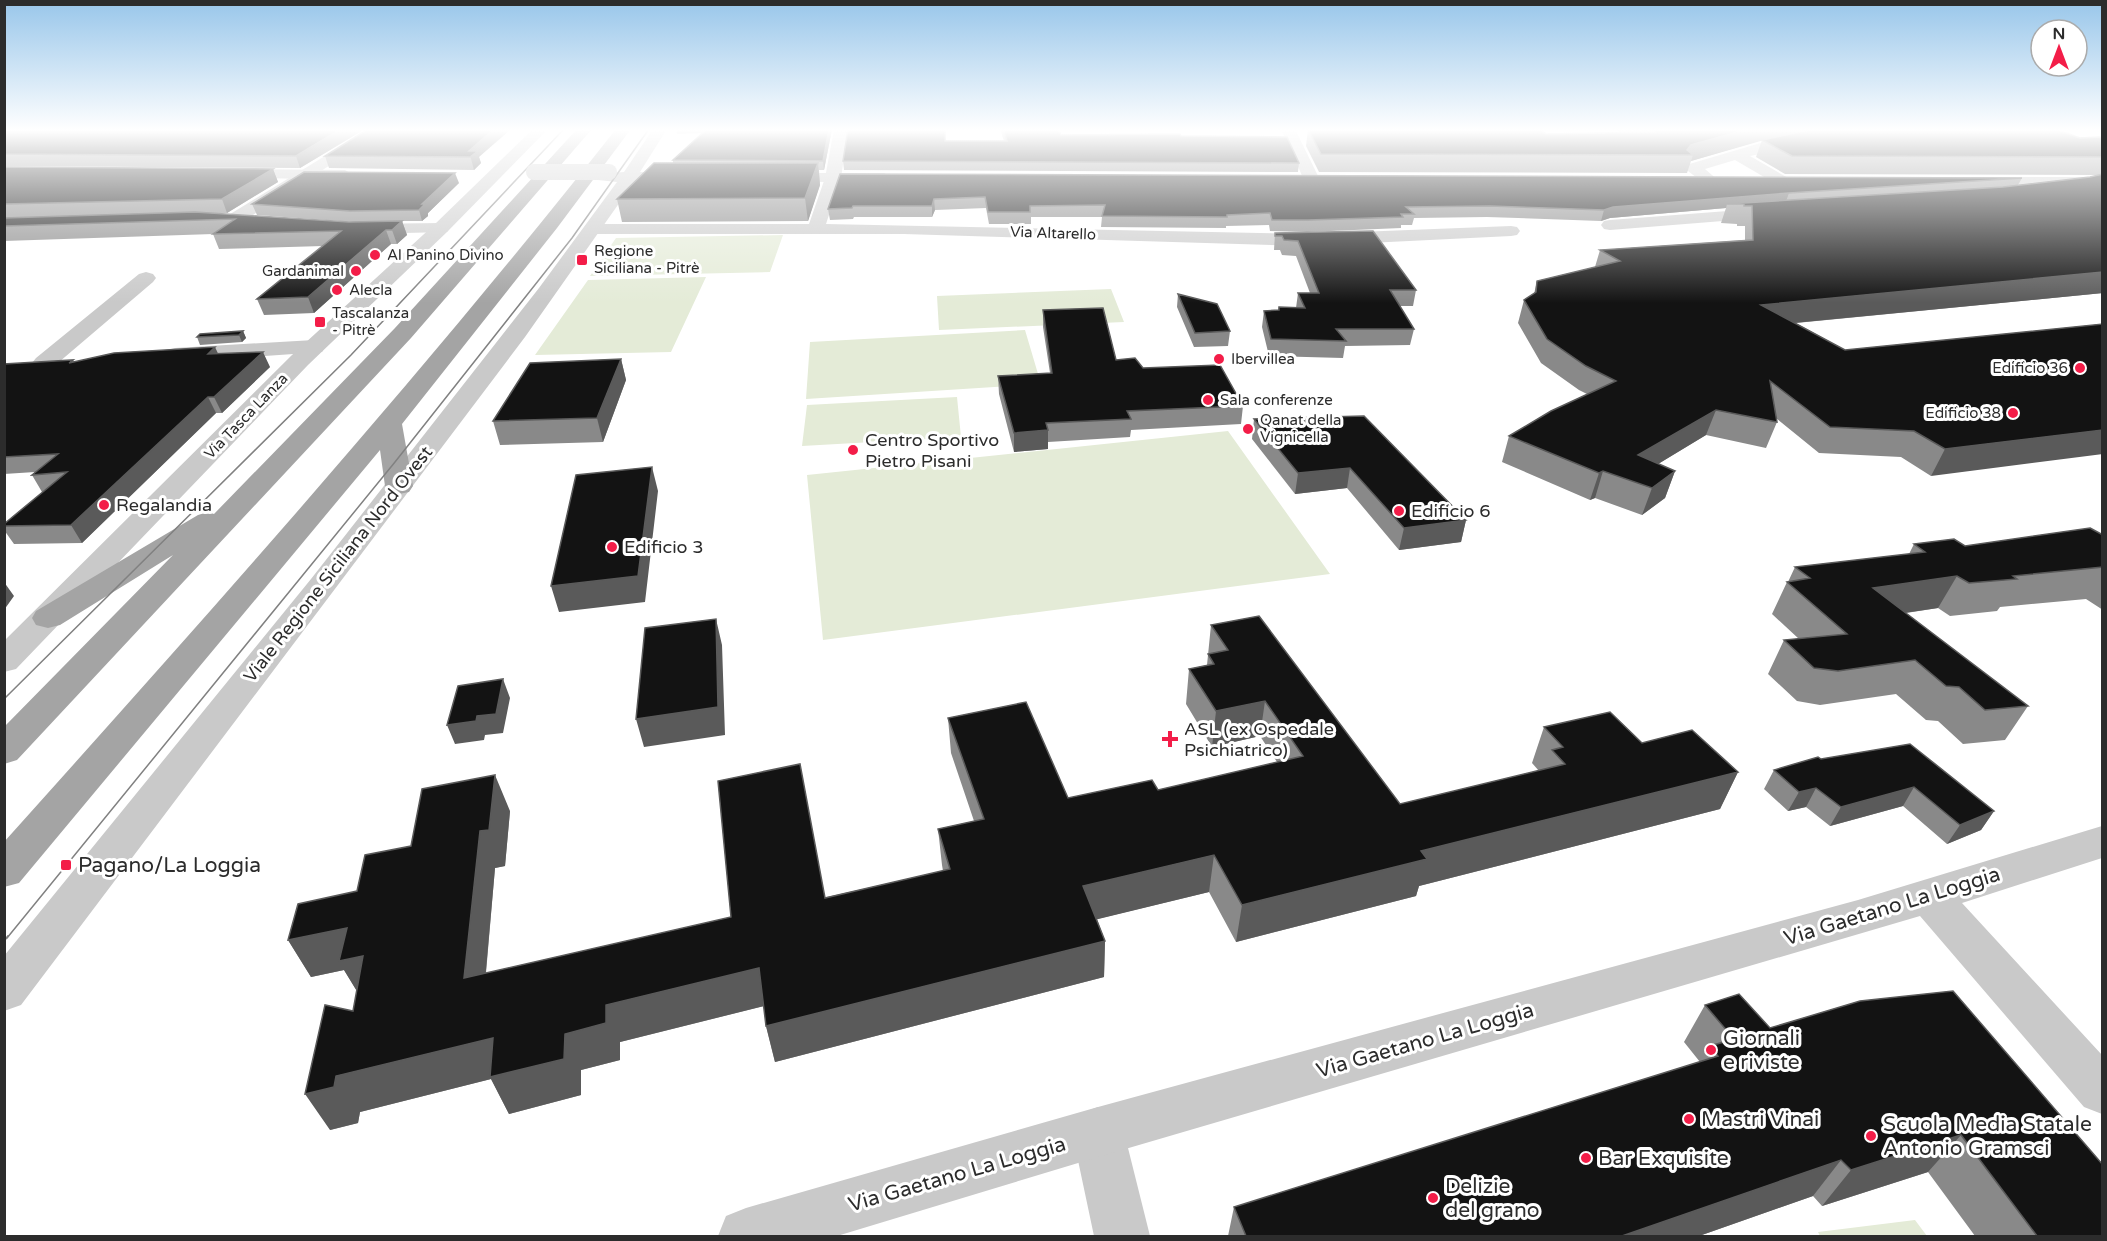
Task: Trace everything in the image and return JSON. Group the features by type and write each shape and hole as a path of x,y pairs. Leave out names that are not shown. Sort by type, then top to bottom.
{"main road":[{"path":"4,751 426,308 534,187"},
{"path":"4,871 389,422 521,263 579,187"},
{"path":"389,422 399,486"},
{"path":"48,618 245,498"}],"street":[{"path":"232,220 285,187"},
{"name":"Via Tasca Lanza","path":"4,661 314,347 441,228 477,187"},
{"path":"572,187 604,197 644,187"},
{"path":"604,197 615,187"},
{"name":"Viale Regione Siciliana Nord Ovest","path":"4,991 399,486 604,197 615,187"},
{"path":"816,228 830,187"},
{"path":"1994,199 2085,187"},
{"name":"Via Altarello","path":"604,197 816,228 1307,240 1511,231"},
{"path":"1610,225 1785,211"},
{"path":"211,220 257,223"},
{"path":"343,228 441,228"},
{"path":"79,361 34,364 146,278"},
{"path":"149,357 314,347"},
{"name":"Via Gaetano La Loggia","path":"746,1236 1098,1132 1929,896 2103,842"},
{"path":"1929,896 2103,1090"},
{"path":"1098,1132 1122,1236"}],"green space":[{"path":"783,235 770,272 590,276 616,238"},
{"path":"706,277 671,352 535,355 588,280"},
{"path":"1111,289 1124,322 939,330 937,296"},
{"path":"1025,330 1041,384 806,399 810,342"},
{"path":"957,397 961,437 802,446 807,405"},
{"path":"1228,431 1330,574 823,640 807,475"},
{"path":"1915,1220 1927,1236 1820,1236 1818,1232"}],"building":[{"path":"4,187 243,187 222,199 4,204"},
{"path":"280,187 440,187 422,204 425,204 419,210 350,211 252,204"},
{"path":"629,187 809,187 805,198 617,199"},
{"path":"836,187 1884,187 1613,207 1604,210 1490,206 1406,207 1414,214 1401,214 1403,217 1308,220 1272,220 1270,213 1227,215 1227,217 1102,216 1105,205 1030,206 1030,212 988,212 985,197 934,199 932,206 853,206 852,208 828,209"},
{"path":"2003,187 2103,187 2103,272 1761,305 1845,350 2103,324 2103,430 1945,449 1914,431 1830,427 1770,381 1777,422 1716,410 1638,455 1675,471 1652,488 1603,471 1599,473 1509,436 1551,411 1616,381 1586,366 1547,339 1524,300 1536,292 1537,281 1620,261 1600,250 1753,240 1752,206 1727,204"},
{"path":"195,212 349,222 402,221 392,230 386,230 308,297 257,299 341,231 213,234 235,219 4,226 4,218"},
{"path":"1373,231 1416,290 1390,290 1414,329 1336,329 1346,341 1271,339 1264,311 1279,310 1279,307 1305,308 1298,293 1319,293 1298,241 1284,240 1282,236 1275,236 1275,233"},
{"path":"1178,294 1217,304 1230,331 1195,333"},
{"path":"1103,308 1116,360 1135,358 1143,368 1220,365 1243,406 1127,411 1131,419 1046,423 1048,430 1014,433 998,376 1052,373 1043,310"},
{"path":"243,331 239,335 197,337 200,334"},
{"path":"215,347 208,354 263,352 214,397 208,397 71,525 4,526 67,472 32,475 58,454 4,457 4,364 73,360 69,363 114,353"},
{"path":"621,359 597,418 493,421 530,363"},
{"path":"1364,416 1466,520 1404,528 1350,468 1298,473 1254,419"},
{"path":"652,467 638,576 551,586 576,475"},
{"path":"2090,528 2103,535 2103,567 1969,583 1957,576 1873,588 2028,706 1985,710 1959,687 1946,686 1915,660 1838,671 1814,668 1784,640 1847,634 1787,582 1810,578 1795,567 1925,552 1914,544 1954,539 1965,546"},
{"path":"1259,616 1400,804 1565,764 1552,750 1563,747 1544,727 1610,712 1642,743 1692,730 1738,772 1421,851 1427,859 1242,905 1214,855 1083,886 1105,941 766,1026 759,968 606,1005 606,1023 565,1034 564,1059 490,1077 493,1038 336,1076 334,1087 305,1094 325,1005 353,1011 363,956 339,961 347,928 288,940 298,904 357,891 365,855 411,846 422,789 495,775 489,830 480,831 464,978 731,917 718,781 800,764 825,898 950,869 938,829 984,819 948,718 1026,702 1068,798 1152,780 1158,790 1303,756 1265,701 1216,711 1189,669 1214,664 1208,654 1228,650 1211,625"},
{"path":"716,619 718,707 636,719 645,628"},
{"path":"503,679 496,714 477,716 476,721 447,725 458,686"},
{"path":"1910,744 1994,811 1960,825 1914,787 1841,807 1816,788 1799,792 1774,770 1818,757 1821,759"},
{"path":"1953,991 2103,1165 2103,1236 2037,1236 1961,1135 1851,1170 1841,1160 1622,1236 1246,1236 1234,1207 1718,1056 1710,1046 1734,1039 1705,1005 1739,994 1770,1028 1860,1001"}],"tram line":[{"path":"4,699 351,355 509,187"},
{"path":"7,938 395,462 572,238 608,187"},
{"path":"4,941 8,936"}],"place":[{"name":"Al Panino Divino","path":"375,255"},
{"name":"Regione Siciliana - Pitrè","path":"582,260"},
{"name":"Gardanimal","path":"356,271"},
{"name":"Alecla","path":"337,290"},
{"name":"Tascalanza - Pitrè","path":"320,322"},
{"name":"Ibervillea","path":"1219,359"},
{"name":"Edificio 36","path":"2080,368"},
{"name":"Sala conferenze","path":"1208,400"},
{"name":"Edificio 38","path":"2013,413"},
{"name":"Qanat della Vignicella","path":"1248,429"},
{"name":"Centro Sportivo Pietro Pisani","path":"853,450"},
{"name":"Regalandia","path":"104,505"},
{"name":"Edificio 6","path":"1399,511"},
{"name":"Edificio 3","path":"612,547"},
{"name":"ASL (ex Ospedale Psichiatrico)","path":"1170,739"},
{"name":"Pagano/La Loggia","path":"66,865"},
{"name":"Giornali e riviste","path":"1711,1050"},
{"name":"Mastri Vinai","path":"1689,1119"},
{"name":"Scuola Media Statale Antonio Gramsci","path":"1871,1136"},
{"name":"Bar Exquisite","path":"1586,1158"},
{"name":"Delizie del grano","path":"1433,1198"}]}
